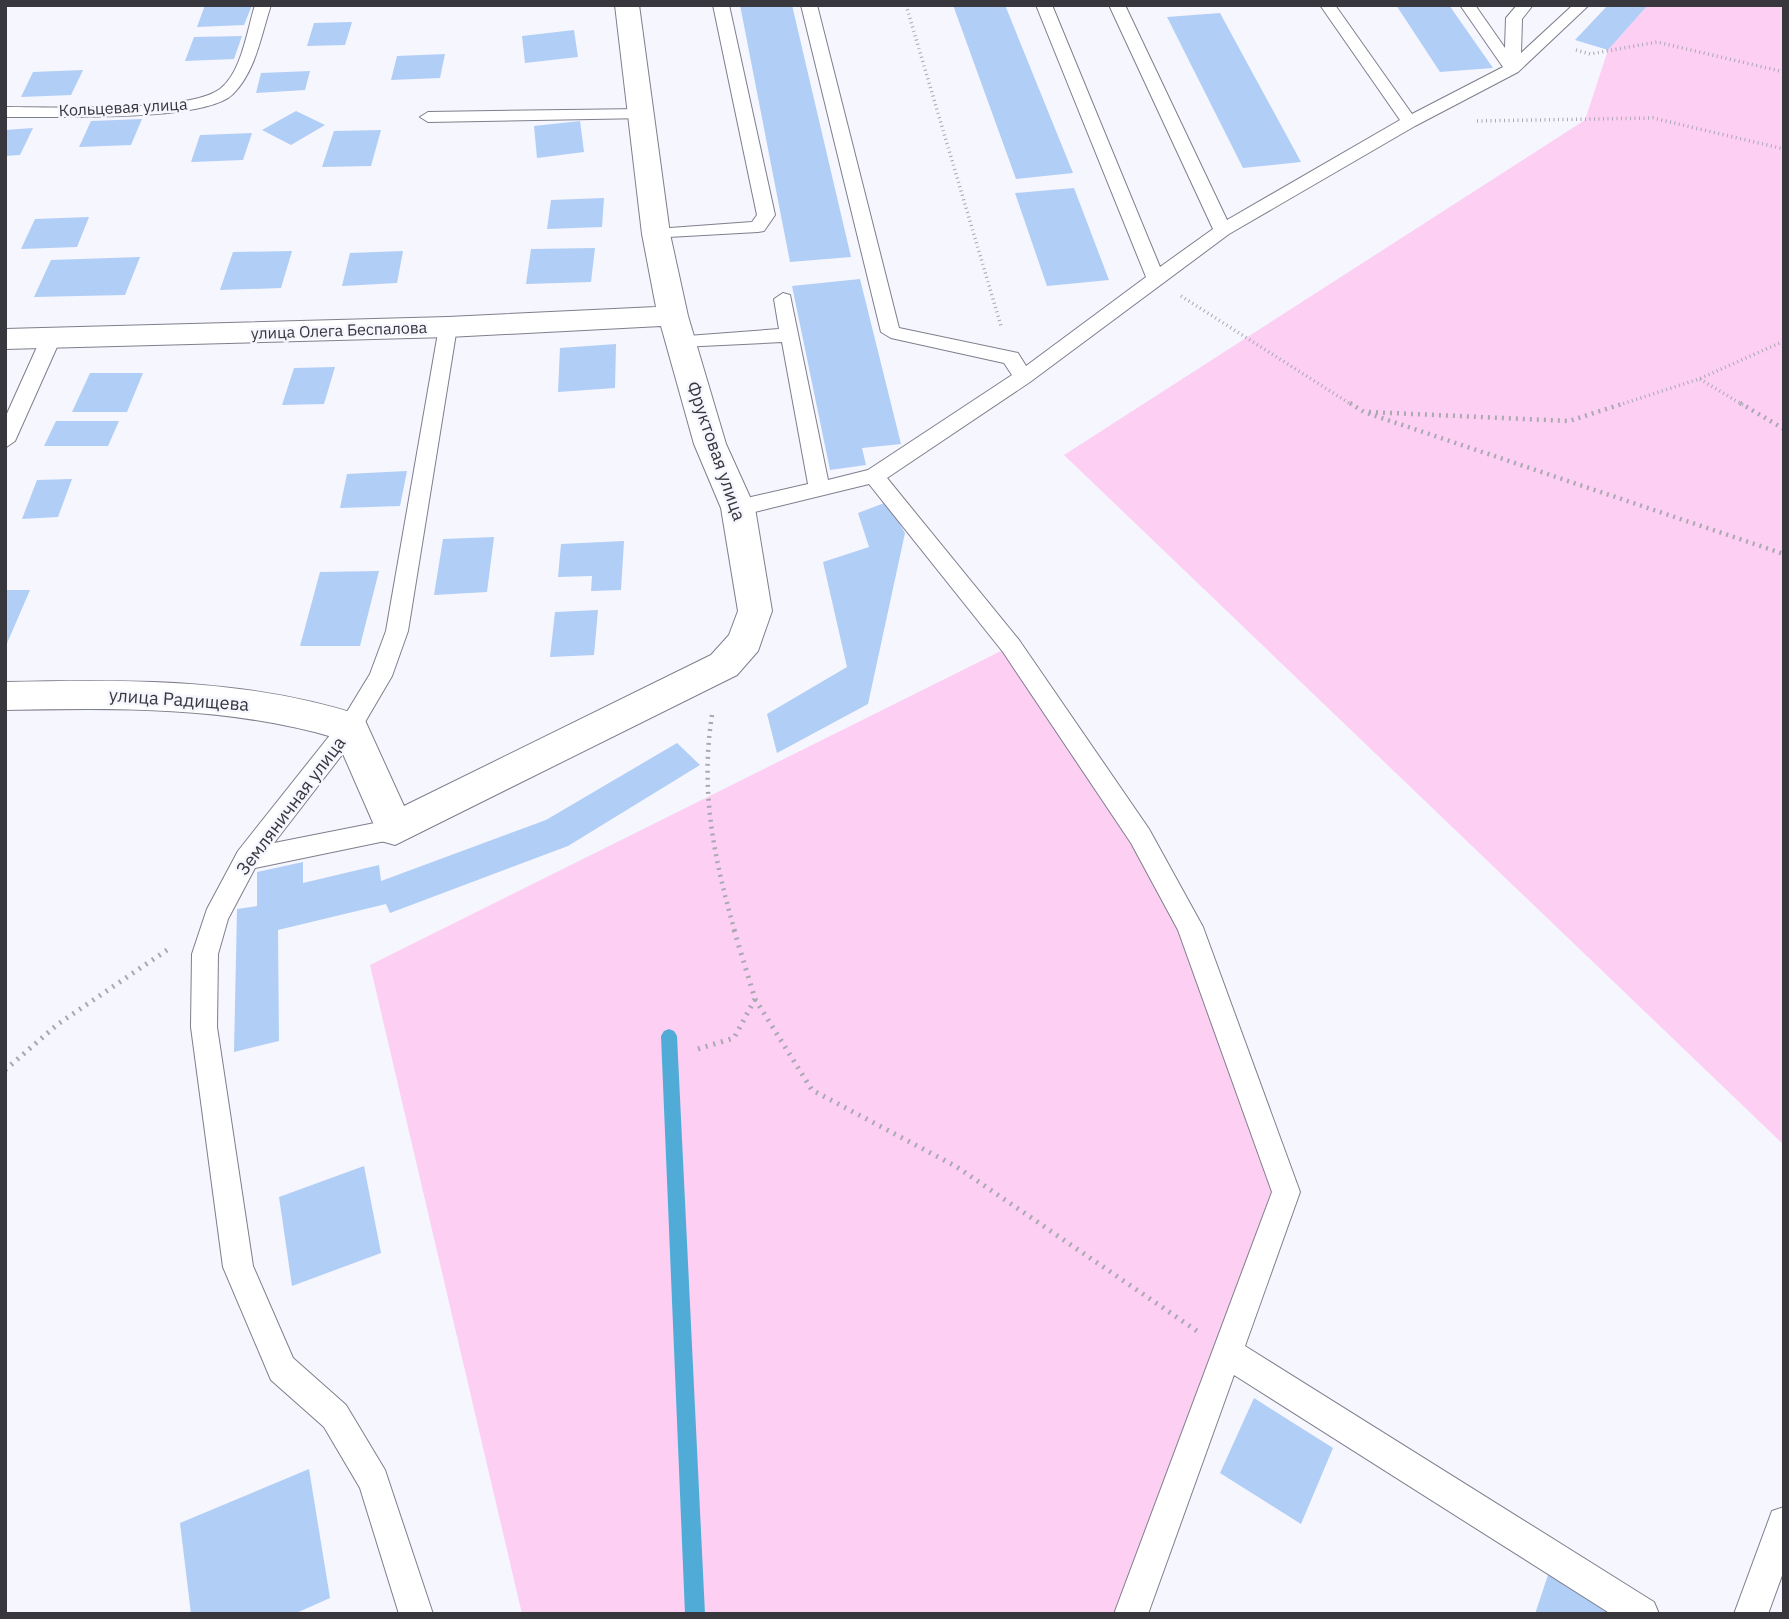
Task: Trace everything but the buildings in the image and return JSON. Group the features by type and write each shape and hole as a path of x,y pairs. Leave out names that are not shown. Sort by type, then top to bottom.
{"street":[{"name":"Фруктовая улица","path":"395,829 724,665 746,641 755,611 738,508 710,444 677,328 656,234 627,5"},
{"name":"улица Олега Беспалова","path":"5,339 448,327 677,328"},
{"name":"улица Радищева","path":"5,696 77,694 230,701 308,713 350,727"},
{"path":"350,727 395,829"}],"lane":[{"name":"Кольцевая улица","path":"5,112 189,106 223,96 238,78 263,5"},
{"path":"656,234 758,226 766,215 721,5"},
{"path":"809,5 891,332 1011,358 1023,377"},
{"path":"1044,5 1157,281"},
{"path":"1117,5 1223,230"},
{"path":"1327,5 1409,122"},
{"path":"1467,5 1512,69"},
{"path":"1512,69 1514,18 1526,5"},
{"path":"738,508 874,476 1023,377 1223,230 1409,122 1512,69 1582,5"},
{"path":"428,117 641,114"},
{"path":"783,299 819,489"},
{"name":"Земляничная улица","path":"416,1614 374,1481 335,1416 282,1369 238,1267 204,1027 205,954 216,917 247,859 350,727 381,676 397,631 448,327"},
{"path":"677,328 790,335"},
{"path":"5,441 51,338"},
{"path":"874,476 1011,646 1140,836 1190,927 1286,1192 1131,1614"},
{"path":"247,859 395,829"},
{"path":"1226,1352 1642,1614"},
{"path":"1751,1614 1784,1523"}],"path":[{"path":"906,5 1011,358"},
{"path":"1544,40 1590,54 1657,42 1784,72"},
{"path":"1477,121 1653,118 1784,149"},
{"path":"1157,281 1364,412 1784,554"},
{"path":"1364,412 1569,421 1699,379 1784,341"},
{"path":"1699,379 1784,429"},
{"path":"708,736 709,835 755,999 812,1090 957,1167 1226,1352"},
{"path":"5,1070 58,1024 216,917"},
{"path":"698,1049 734,1038 755,999"}],"shaded area":[{"path":"1648,5 1784,5 1784,1145 1064,455 1585,120 1608,50"},
{"path":"1011,646 1140,836 1286,1192 1131,1614 522,1614 370,965"}],"waterway":[{"path":"669,1036 695,1614"}]}
